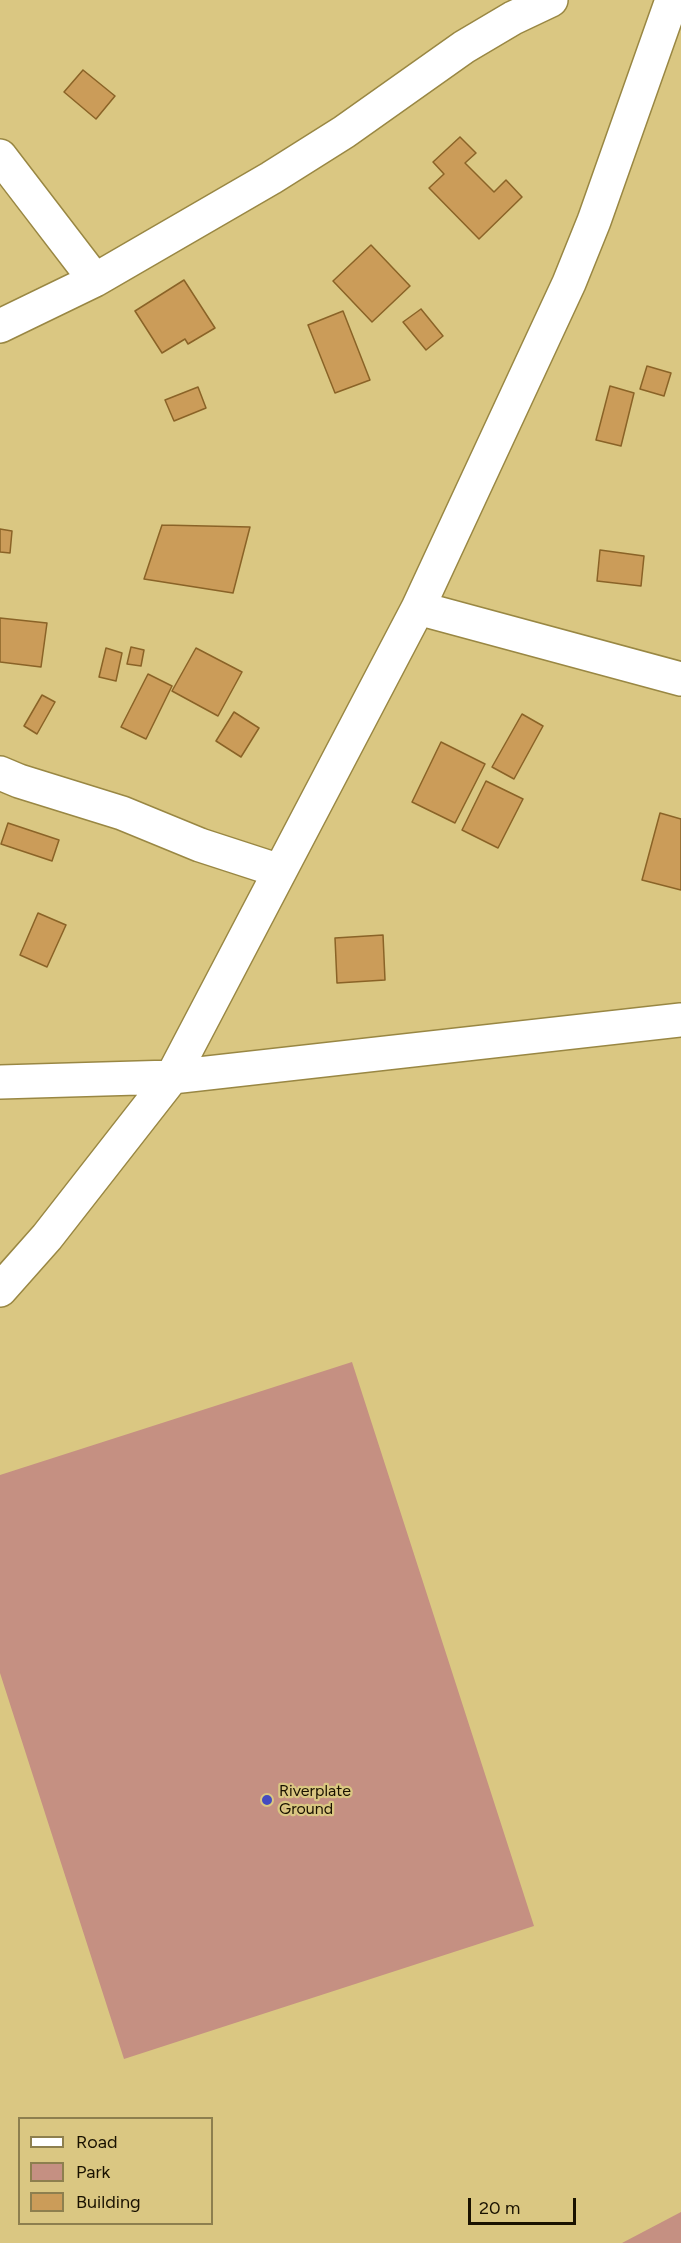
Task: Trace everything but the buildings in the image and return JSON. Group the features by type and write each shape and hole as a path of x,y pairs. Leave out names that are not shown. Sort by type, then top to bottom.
{"street":[{"path":"0,326 95,280 271,178 344,132 464,47 513,18 551,0"},
{"path":"0,1290 47,1237 172,1077 418,608 569,283 598,210 672,0"},
{"path":"0,156 95,280"},
{"path":"418,608 681,679"},
{"path":"0,773 122,813 200,845 280,871"},
{"path":"0,1082 172,1077 681,1020"}],"green space":[{"name":"Riverplate Ground","path":"352,1362 534,1926 124,2059 0,1673 0,1475"},
{"path":"681,2212 681,2243 622,2243"}],"place":[{"name":"Riverplate Ground","path":"267,1800"}]}
